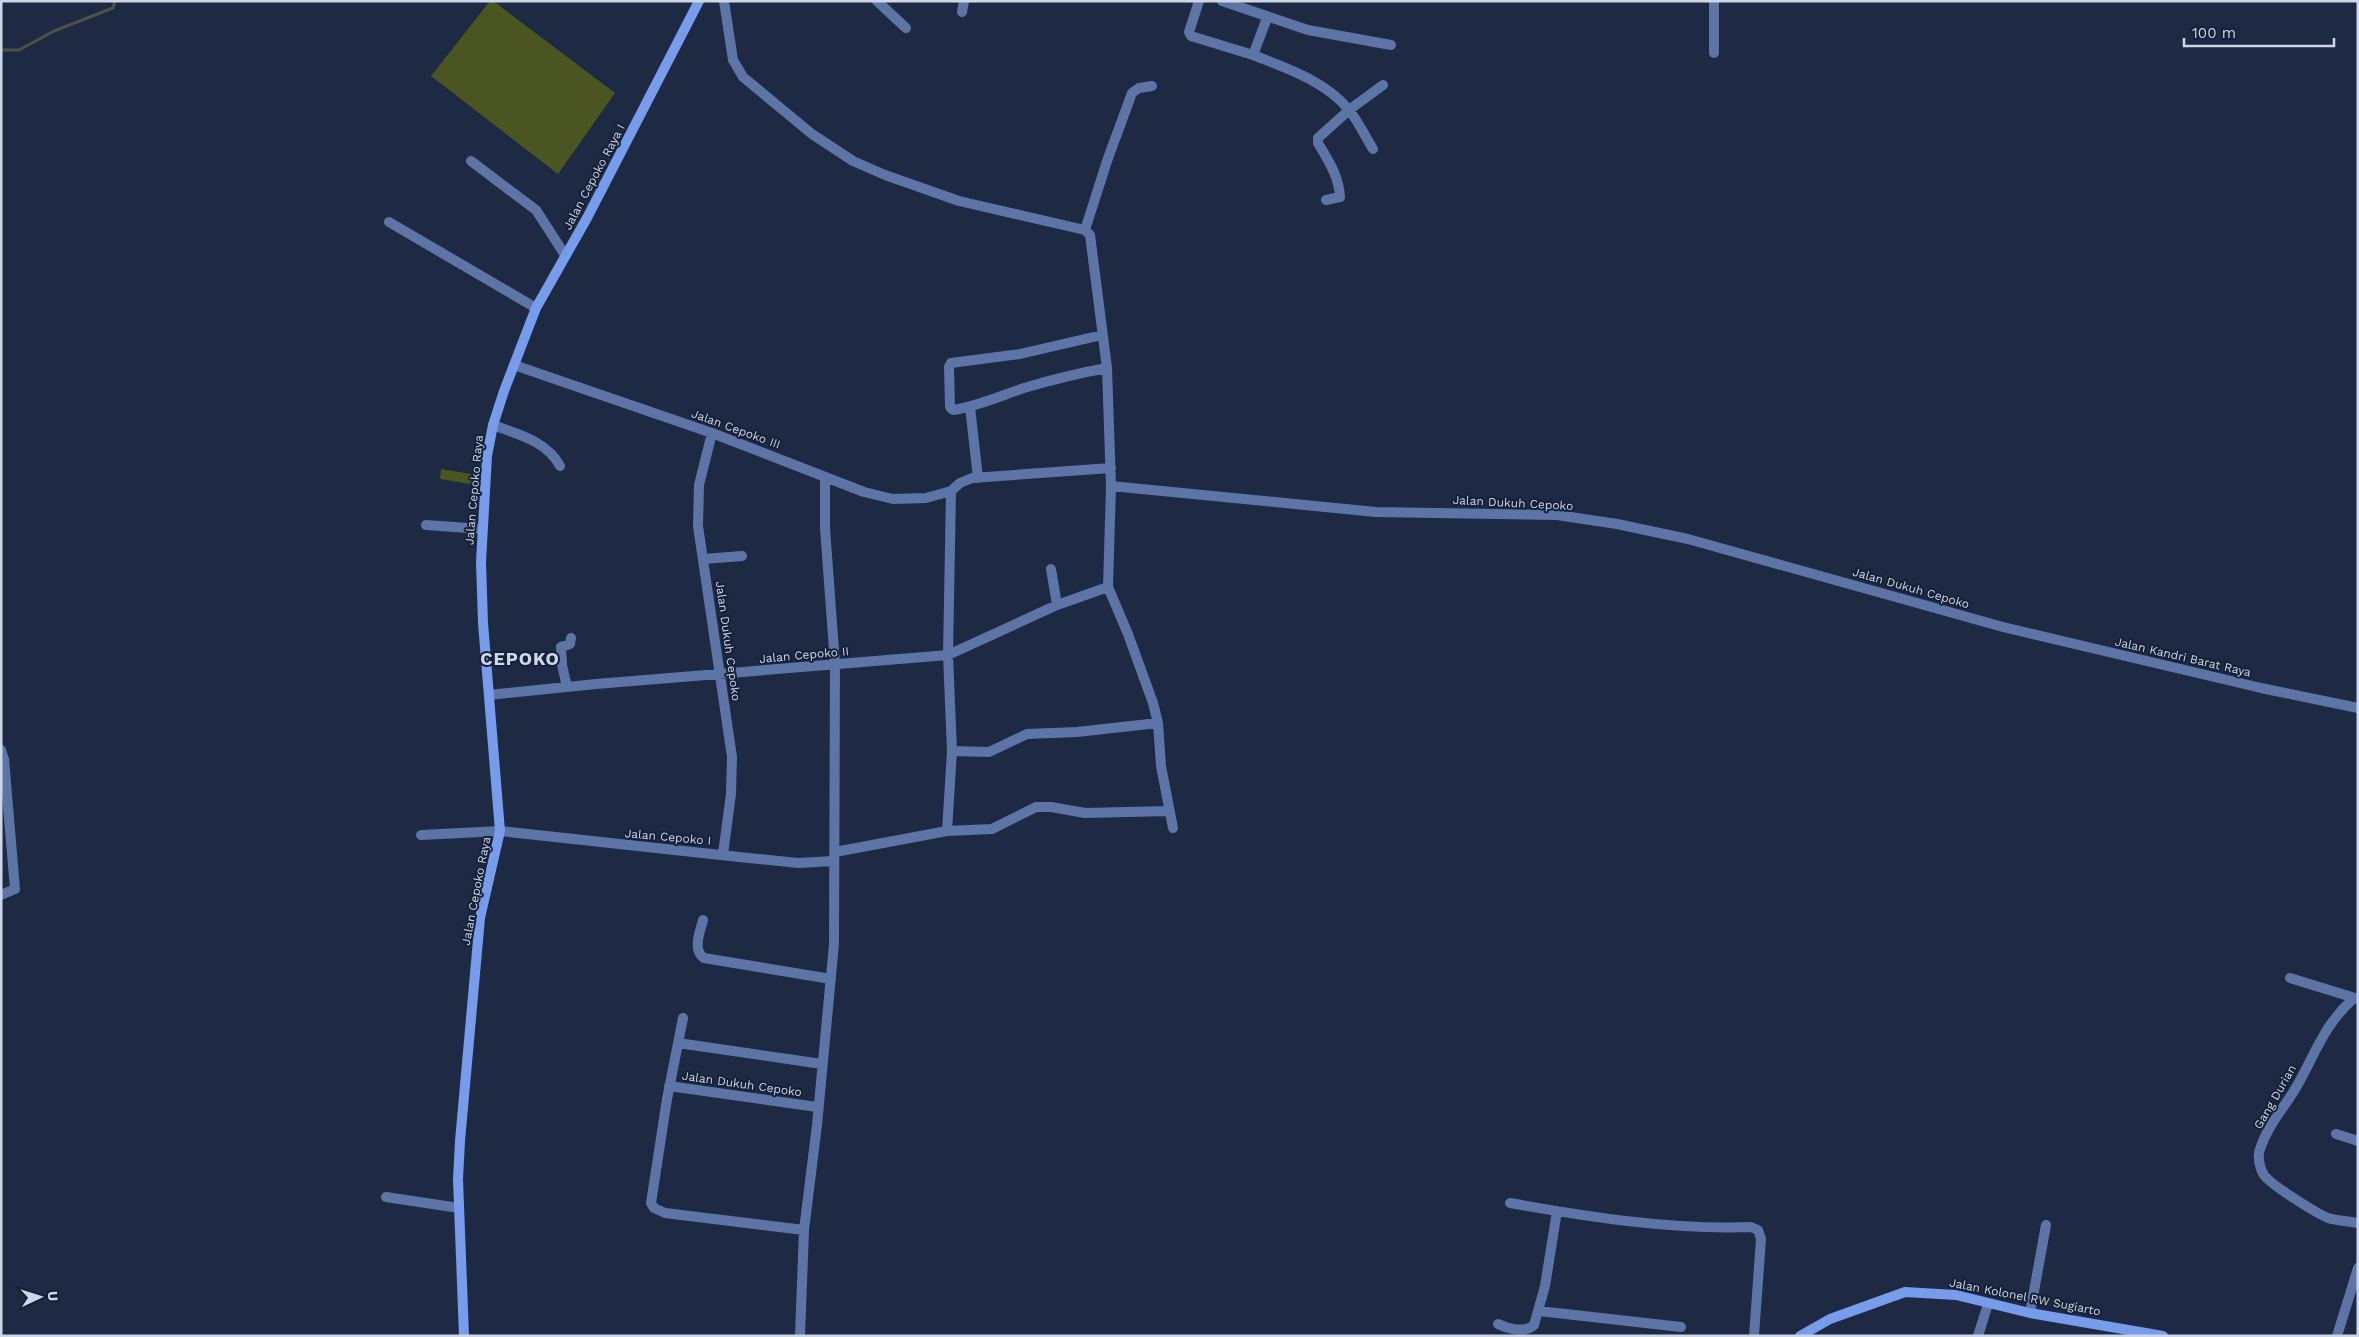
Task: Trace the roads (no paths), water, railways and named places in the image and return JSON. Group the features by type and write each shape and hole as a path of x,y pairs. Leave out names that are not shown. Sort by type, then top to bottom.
{"main road":[{"name":"Jalan Cepoko Raya I","path":"514,365 536,308 632,133 699,1"},
{"name":"Jalan Cepoko Raya","path":"464,1336 459,1208 460,1141 476,952 484,902 500,830 483,614 482,528 487,456 493,425 514,365"},
{"name":"Jalan Kolonel RW Sugiarto","path":"1800,1336 1830,1320 1905,1292 1956,1295 2030,1313 2134,1333 2163,1336"}],"street":[{"path":"724,1 733,60 742,77 812,134 853,161 885,176 959,200 1085,230 1090,235 1107,368 1111,468 1108,587 1128,634 1153,703 1158,723 1160,766 1173,828"},
{"path":"877,1 906,28"},
{"path":"962,12 964,1"},
{"path":"1199,1 1189,32 1191,36 1253,55 1290,69 1330,90 1349,110 1373,149"},
{"path":"1222,1 1267,18 1308,30 1391,45"},
{"path":"1714,1 1714,53"},
{"path":"1253,55 1267,18"},
{"path":"1326,200 1340,197 1340,186 1338,178 1318,143 1318,138 1349,110 1383,85"},
{"path":"1085,230 1107,161 1132,93 1139,88 1152,86"},
{"path":"471,161 536,210 565,255"},
{"path":"389,222 536,308"},
{"path":"1102,335 1020,354 951,362 949,367 950,407 954,410 970,407 1024,388 1081,372 1107,368"},
{"name":"Jalan Cepoko III","path":"514,365 781,458 825,478 864,492 893,499 926,498 951,491 960,482 978,478 1111,468"},
{"path":"970,407 978,478"},
{"path":"493,425 524,436 546,448 560,466"},
{"name":"Jalan Dukuh Cepoko","path":"712,433 699,485 698,526 718,674 732,757 731,794 723,854"},
{"name":"Jalan Dukuh Cepoko","path":"800,1336 804,1230 834,944 835,664 825,528 825,478"},
{"name":"Jalan Dukuh Cepoko","path":"1111,486 1376,512 1557,515 1617,524 1688,539 2003,627"},
{"path":"947,831 952,751 948,655 951,491"},
{"path":"426,525 482,528"},
{"path":"703,559 742,556"},
{"path":"1052,569 1057,605"},
{"name":"Jalan Cepoko II","path":"490,695 948,655 1057,605 1108,587"},
{"name":"Jalan Kandri Barat Raya","path":"2003,627 2261,688 2358,708"},
{"path":"567,687 562,665 561,647 570,644 571,638"},
{"path":"952,751 989,752 1027,734 1077,732 1158,723"},
{"path":"1,750 4,759 16,889 1,895"},
{"path":"835,857 947,831 992,829 1044,806 1085,813 1168,810"},
{"path":"421,835 500,830"},
{"name":"Jalan Cepoko I","path":"500,830 578,841 798,863 835,857"},
{"path":"702,920 697,948 699,955 704,958 830,980"},
{"name":"Gang Durian","path":"2290,978 2356,998"},
{"name":"Gang Durian","path":"2356,998 2337,1014 2321,1036 2302,1077 2291,1097 2275,1118 2259,1151 2260,1164 2265,1176 2311,1210 2329,1219 2358,1223"},
{"path":"669,1086 684,1018"},
{"path":"678,1043 822,1064"},
{"name":"Jalan Dukuh Cepoko","path":"804,1230 665,1213 654,1208 651,1203 669,1086 817,1108"},
{"path":"2336,1134 2358,1141"},
{"path":"386,1197 459,1208"},
{"path":"1510,1202 1557,1211 1662,1224 1751,1227 1758,1230 1760,1239 1754,1336"},
{"path":"1498,1324 1508,1328 1532,1328 1539,1312 1557,1211"},
{"path":"2030,1313 2046,1225"},
{"path":"2337,1336 2358,1268"},
{"path":"1978,1336 1988,1304"},
{"path":"1539,1312 1681,1327"}],"waterway":[{"path":"1,50 19,50 54,31 113,8 115,1"}],"district":[{"name":"CEPOKO","path":"520,659"}]}
